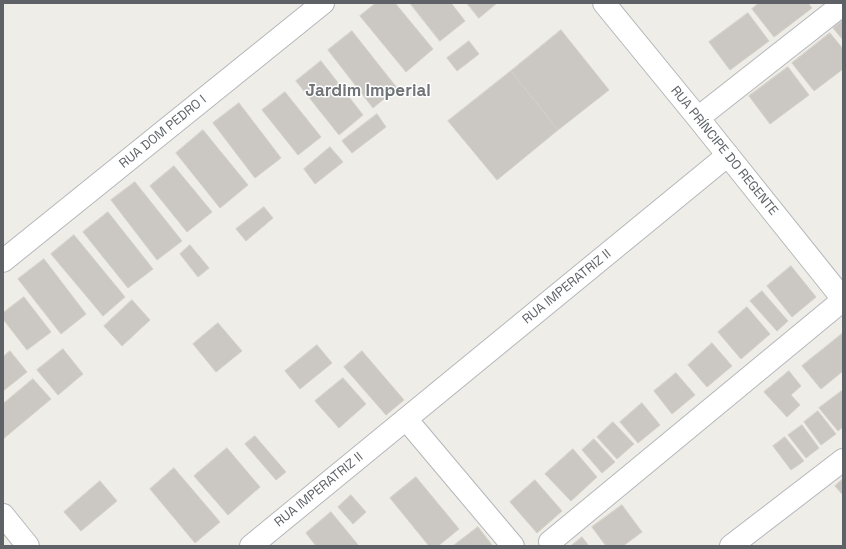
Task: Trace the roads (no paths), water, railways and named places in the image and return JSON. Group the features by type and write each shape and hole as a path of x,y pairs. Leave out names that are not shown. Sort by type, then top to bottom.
{"street":[{"name":"RUA DOM PEDRO I","path":"3,262 323,3"},
{"name":"RUA PRÍNCIPE DO REGENTE","path":"604,3 843,299"},
{"path":"698,118 843,4"},
{"name":"RUA IMPERATRIZ II","path":"251,546 728,155"},
{"path":"550,542 843,299"},
{"path":"406,419 513,546"},
{"path":"731,546 843,460"},
{"path":"3,516 28,546"}],"district":[{"name":"Jardim Imperial","path":"368,91"}]}
